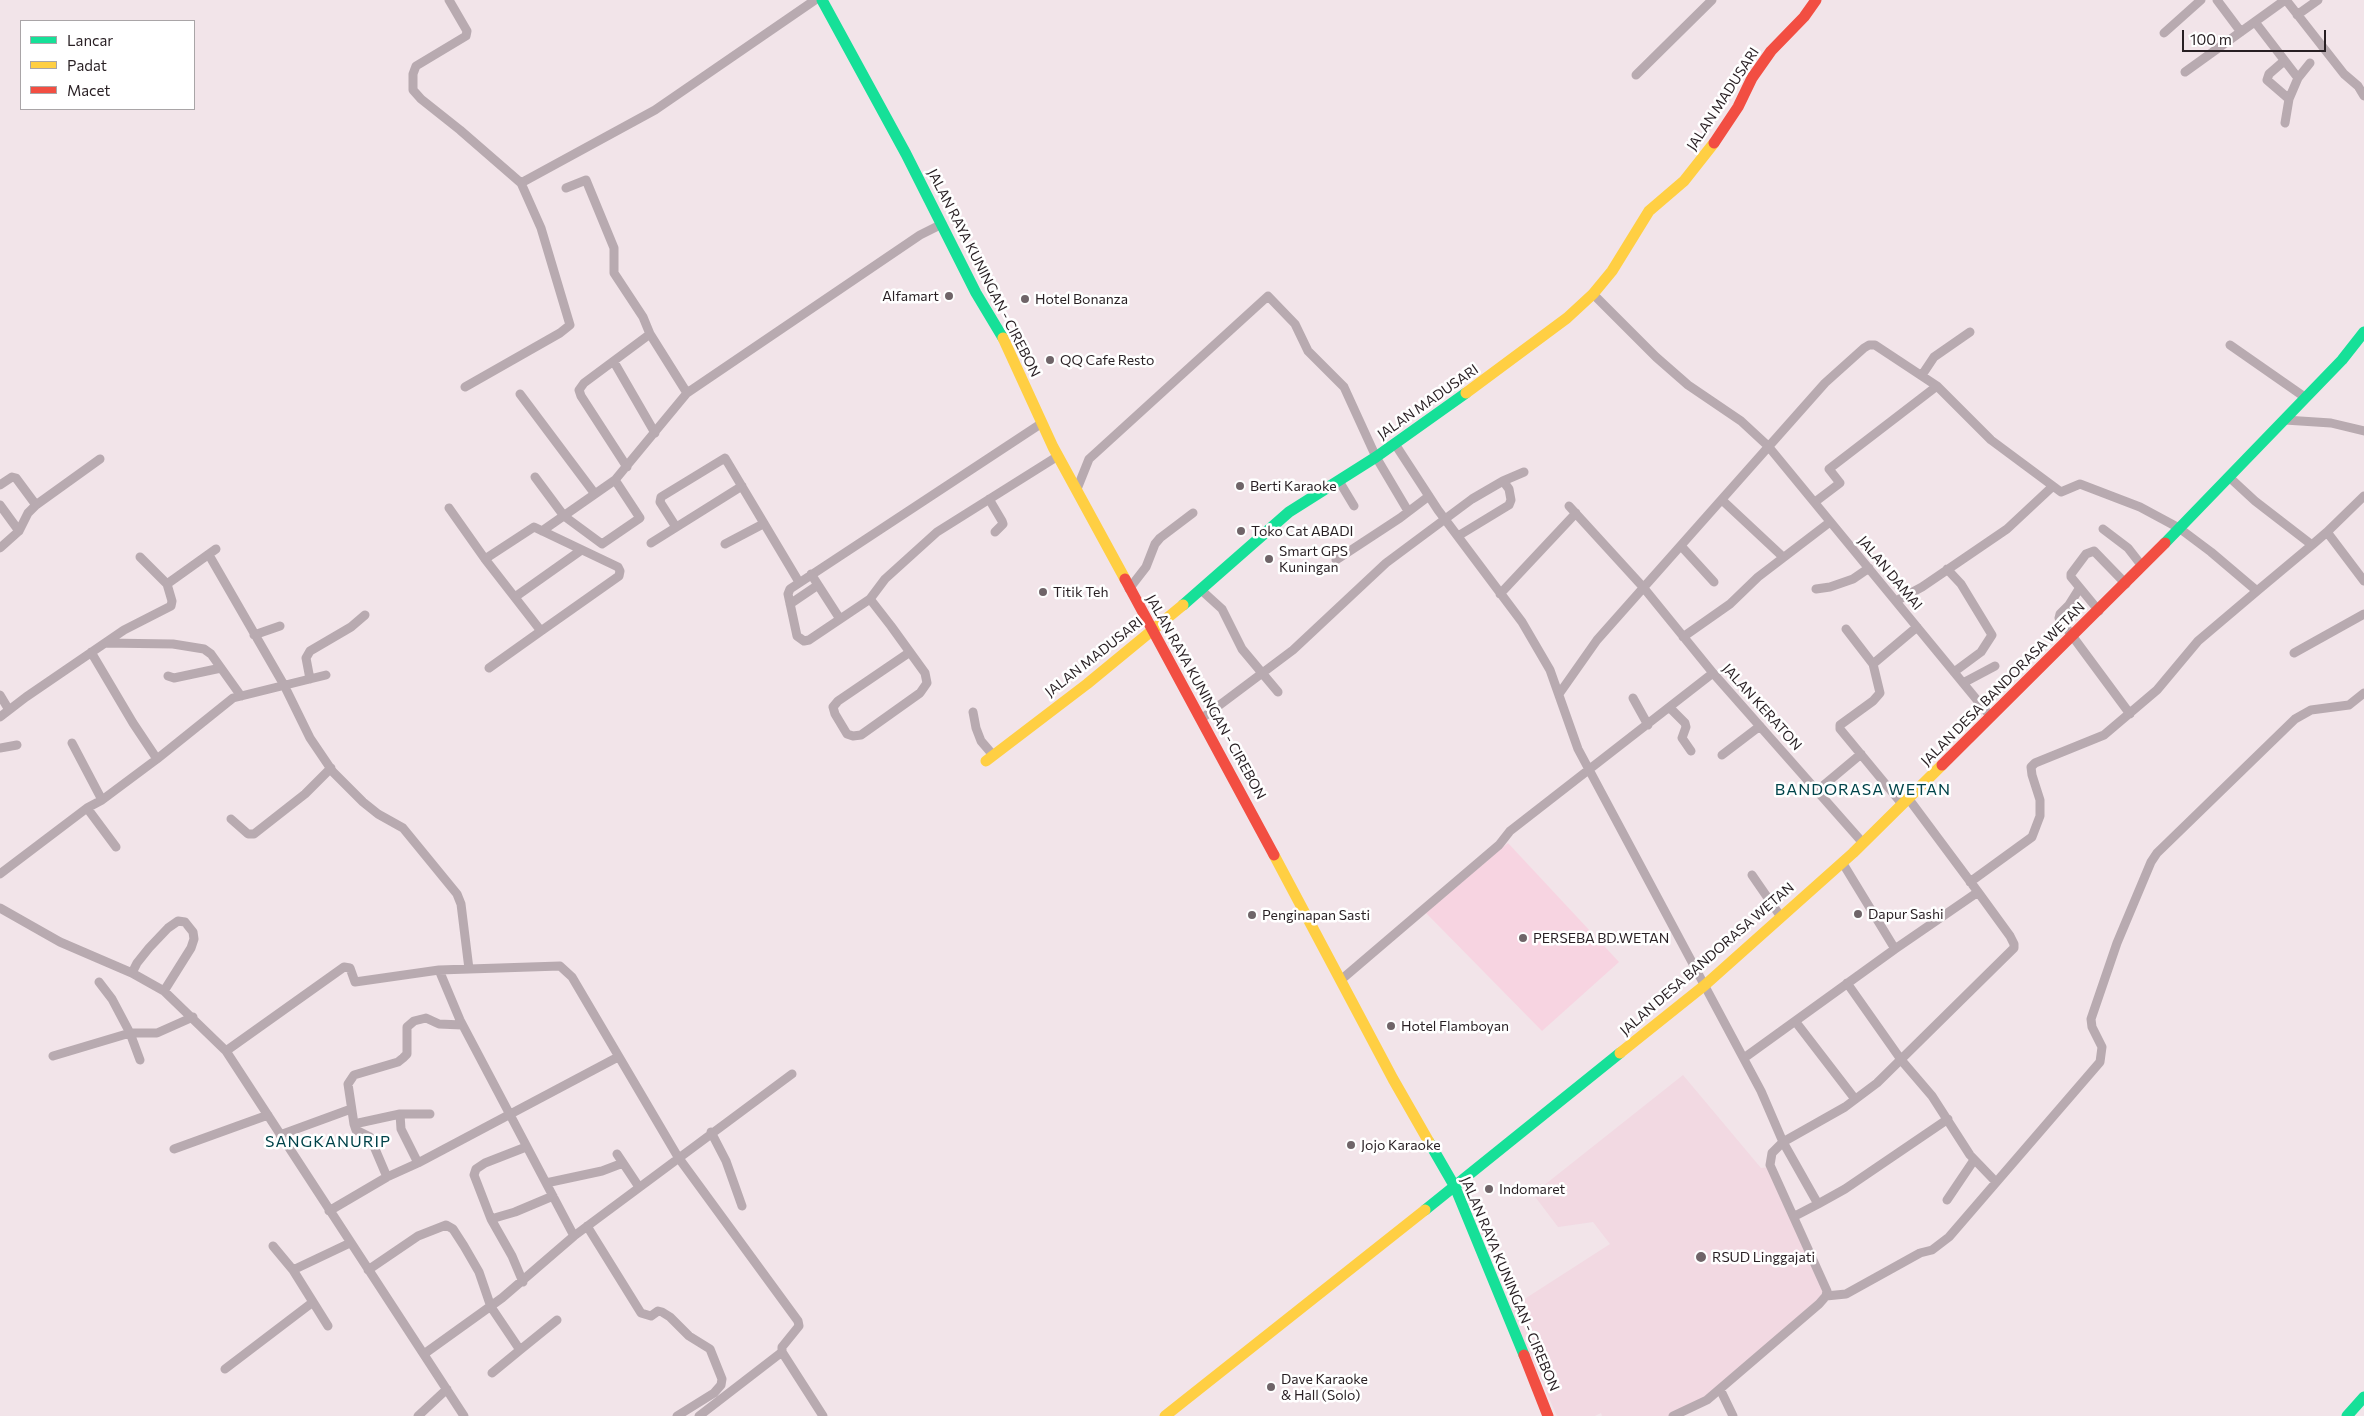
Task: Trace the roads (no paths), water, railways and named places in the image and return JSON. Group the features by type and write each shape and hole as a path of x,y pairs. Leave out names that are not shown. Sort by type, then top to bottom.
{"main road":[{"name":"JALAN RAYA KUNINGAN - CIREBON","path":"822,0 855,57 976,292 1008,346 1061,461 1151,631 1342,979 1393,1079 1455,1187 1548,1416"},
{"name":"JALAN MADUSARI","path":"990,758 1087,684 1289,512 1376,457 1501,368 1567,318 1593,294 1612,271 1649,211 1684,181 1708,154 1738,107 1752,78 1771,51 1804,17 1816,0"},
{"name":"JALAN DESA BANDORASA WETAN","path":"1166,1416 1455,1187 1705,985 1863,843 2126,584 2342,360 2364,332"},
{"path":"2347,1416 2364,1397"}],"street":[{"path":"449,0 467,31 466,36 416,66 413,74 413,90 421,99 521,183 541,228 570,326 465,387"},
{"path":"521,183 656,110 814,0"},
{"path":"1636,75 1712,0"},
{"path":"2164,33 2201,0"},
{"path":"2218,0 2241,32"},
{"path":"2185,72 2286,0 2344,74 2358,86 2364,96"},
{"path":"2297,15 2318,0"},
{"path":"2256,22 2298,78"},
{"path":"2284,61 2269,74 2267,80 2289,99"},
{"path":"2285,123 2289,99 2298,78 2310,63"},
{"path":"566,188 586,180 614,248 614,273 643,316 650,334 686,393"},
{"path":"542,531 615,480 686,393 920,235 942,224"},
{"name":"JALAN DAMAI","path":"1593,294 1656,357 1688,385 1741,421 1768,446 1991,717"},
{"path":"1074,484 1090,459 1268,296 1294,324 1308,351 1344,387 1376,457 1408,511"},
{"path":"1922,375 1934,357 1970,332"},
{"path":"627,467 579,390 584,383 650,334"},
{"path":"1559,694 1597,640 1643,587 1682,547 1768,446 1825,383 1869,345 1873,344 1882,348 1937,386 1991,440 2052,487 2063,492 2076,486 2084,485 2140,507 2179,528 2229,566 2257,591"},
{"path":"2230,345 2306,398"},
{"path":"614,362 655,432"},
{"path":"1815,502 1840,483 1829,469 1937,386"},
{"path":"520,394 595,494"},
{"path":"2285,420 2331,423 2364,431"},
{"path":"1042,423 790,589 788,594 797,636 804,642 809,640 870,599 885,579 937,532 989,499 1061,461"},
{"path":"1394,444 1445,519 1522,622 1550,670 1578,749 1744,1058 1761,1091 1783,1142 1818,1204"},
{"path":"0,548 19,531 28,513 36,505 100,459"},
{"path":"676,527 660,499 720,459 728,459 763,524 799,582"},
{"path":"1201,719 1293,650 1386,563 1445,519 1503,481 1524,472"},
{"path":"0,485 12,477 16,478 36,505"},
{"path":"535,477 564,516 602,544 608,542 640,518 615,480"},
{"path":"2229,477 2254,501 2312,545"},
{"path":"1339,481 1354,506"},
{"path":"1458,536 1509,505 1511,500 1509,490 1503,481"},
{"path":"651,543 742,486"},
{"path":"1896,601 1922,587 2008,530 2052,487"},
{"path":"1336,560 1429,496"},
{"path":"1970,882 2032,837 2040,816 2040,800 2031,767 2034,763 2104,735 2130,714 2157,690 2198,641 2327,532 2364,496"},
{"path":"989,499 1003,524 995,532"},
{"path":"1722,500 1783,557"},
{"path":"0,505 19,531"},
{"name":"JALAN KERATON","path":"1569,506 1643,587 1713,673 1863,843"},
{"path":"450,508 485,559 541,631"},
{"path":"1129,589 1146,567 1155,544 1160,538 1193,513"},
{"path":"1500,594 1576,513"},
{"path":"1683,637 1730,604 1752,582 1830,522"},
{"path":"725,544 763,524"},
{"path":"485,559 534,527 580,551 618,567 620,571 619,576 488,668"},
{"path":"2103,529 2128,548 2142,566"},
{"path":"2327,532 2341,548 2364,581"},
{"path":"1682,547 1714,582"},
{"path":"515,597 580,551"},
{"path":"2099,611 2072,581 2071,574 2090,552 2094,551 2126,584"},
{"path":"167,584 213,552 254,635 284,685 304,729 331,768 363,802 378,814 403,828 457,894 461,904 469,969"},
{"path":"0,718 104,643 124,630 171,606 172,601 167,584 140,557"},
{"path":"1816,589 1830,587 1853,579 1869,568"},
{"path":"1947,569 1966,591 1992,635 1981,652 1954,672"},
{"path":"811,574 840,619"},
{"path":"790,604 818,585"},
{"path":"1200,589 1222,609 1242,649 1278,692"},
{"path":"2079,589 2059,618 2130,714"},
{"path":"870,599 910,652 928,678 928,683 920,693 861,735 853,736 847,734 833,707 838,701 910,652"},
{"path":"2294,653 2364,614"},
{"path":"310,679 306,658 310,651 351,627 365,615"},
{"path":"254,635 280,626"},
{"path":"1874,664 1917,627"},
{"path":"1673,1416 1687,1413 1707,1400 1826,1296 1827,1292 1795,1216 1770,1165 1772,1153 1783,1142 1855,1099 1877,1083 1902,1061 2014,948 2010,936 1978,892 1905,801 1840,729 1840,725 1873,702 1880,693 1874,664 1846,629"},
{"path":"104,643 172,644 204,649 211,654 241,696"},
{"path":"91,652 133,723 158,759"},
{"path":"1963,683 1995,666"},
{"path":"168,676 174,678 221,668"},
{"path":"1342,979 1499,845 1510,831 1713,673"},
{"path":"0,874 87,808 102,800 158,759 233,698 326,675"},
{"path":"1826,1296 1846,1294 1920,1253 1932,1250 1950,1237 2100,1062 2102,1048 2092,1027 2091,1019 2117,943 2151,862 2157,853 2296,719 2311,710 2350,705 2364,693"},
{"path":"0,695 9,710"},
{"path":"1633,698 1648,725"},
{"path":"1670,708 1685,723 1686,727 1682,738 1691,751"},
{"path":"973,712 976,728 990,758"},
{"path":"1722,755 1760,726"},
{"path":"72,743 102,800"},
{"path":"0,748 17,745"},
{"path":"1818,790 1861,754"},
{"path":"230,819 248,834 254,834 305,794 331,768"},
{"path":"87,808 116,846"},
{"path":"1842,862 1895,949"},
{"path":"1752,875 1781,917"},
{"path":"1744,1058 1847,983 1978,892"},
{"path":"0,908 60,942 132,974 164,991 226,1051 350,1244 464,1416"},
{"path":"132,974 137,963 168,928 178,921 185,922 193,932 194,939 164,991"},
{"path":"226,1051 344,967 350,968 355,982 439,970 560,966 572,977 678,1157 798,1321 800,1326 782,1347 782,1352 823,1416"},
{"path":"439,970 462,1025 574,1236"},
{"path":"99,982 112,999 130,1033 140,1060"},
{"path":"1847,983 1902,1061 1948,1119 1974,1160 1996,1182"},
{"path":"53,1056 130,1033 157,1034 193,1017"},
{"path":"387,1177 370,1137 356,1130 348,1084 354,1075 398,1062 403,1058 407,1054 407,1027 409,1024 426,1018 439,1024 462,1025"},
{"path":"1795,1021 1855,1099"},
{"path":"329,1211 387,1177 418,1163 618,1057"},
{"path":"424,1354 491,1307 586,1226 792,1074"},
{"path":"280,1136 351,1109"},
{"path":"354,1124 400,1114 430,1114"},
{"path":"400,1114 401,1129 418,1163"},
{"path":"174,1149 268,1115"},
{"path":"1795,1216 1845,1189 1948,1119"},
{"path":"711,1132 726,1161 742,1206"},
{"path":"522,1282 512,1256 491,1219 474,1175 476,1169 485,1163 526,1147"},
{"path":"617,1154 638,1187"},
{"path":"1947,1200 1974,1160"},
{"path":"546,1183 602,1172 623,1163"},
{"path":"491,1219 515,1212 553,1196"},
{"path":"368,1270 418,1236 446,1226 453,1228 479,1272 491,1307 520,1350"},
{"path":"586,1226 641,1312 646,1316 658,1311 662,1312 690,1336 710,1349 722,1379 721,1385 714,1393 677,1416"},
{"path":"293,1270 350,1244"},
{"path":"273,1246 293,1270 328,1326"},
{"path":"225,1370 313,1302"},
{"path":"492,1373 558,1320"},
{"path":"699,1416 782,1352"},
{"path":"418,1416 447,1389"},
{"path":"1720,1389 1733,1416"}],"place":[{"name":"Alfamart","path":"949,296"},
{"name":"Hotel Bonanza","path":"1025,299"},
{"name":"QQ Cafe Resto","path":"1050,360"},
{"name":"Berti Karaoke","path":"1240,486"},
{"name":"Toko Cat ABADI","path":"1241,531"},
{"name":"Smart GPS Kuningan","path":"1269,559"},
{"name":"Titik Teh","path":"1043,592"},
{"name":"Dapur Sashi","path":"1858,914"},
{"name":"Penginapan Sasti","path":"1252,915"},
{"name":"PERSEBA BD.WETAN","path":"1523,938"},
{"name":"Hotel Flamboyan","path":"1391,1026"},
{"name":"Jojo Karaoke","path":"1351,1145"},
{"name":"Indomaret","path":"1489,1189"},
{"name":"RSUD Linggajati","path":"1701,1257"},
{"name":"Dave Karaoke & Hall (Solo)","path":"1271,1387"}],"district":[{"name":"BANDORASA WETAN","path":"1863,790"},
{"name":"SANGKANURIP","path":"328,1142"}]}
